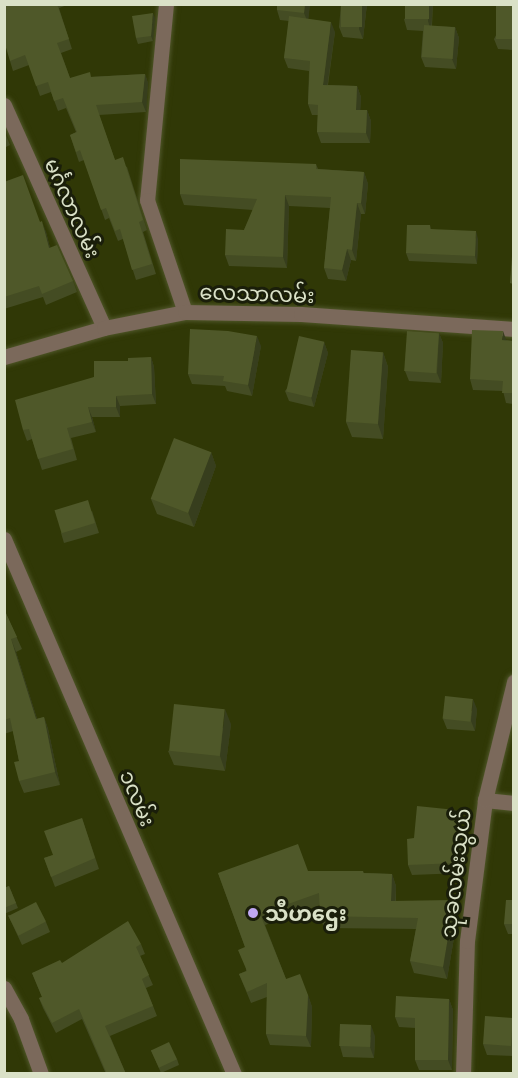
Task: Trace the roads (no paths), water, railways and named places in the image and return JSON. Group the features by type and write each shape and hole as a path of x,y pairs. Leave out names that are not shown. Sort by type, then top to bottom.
{"street":[{"path":"166,4 147,200 184,312"},
{"name":"မင်္ဂလာလမ်း","path":"4,105 104,328"},
{"name":"လေသာလမ်း","path":"4,357 104,328 184,312 302,314 513,329"},
{"name":"၁လမ်း","path":"5,540 234,1074"},
{"name":"သုခလမ်းသွယ်","path":"463,1074 467,941 485,800 513,682"},
{"path":"485,800 513,803"},
{"path":"4,988 21,1019 41,1074"}],"place":[{"name":"သီဟဌေး","path":"253,913"}]}
